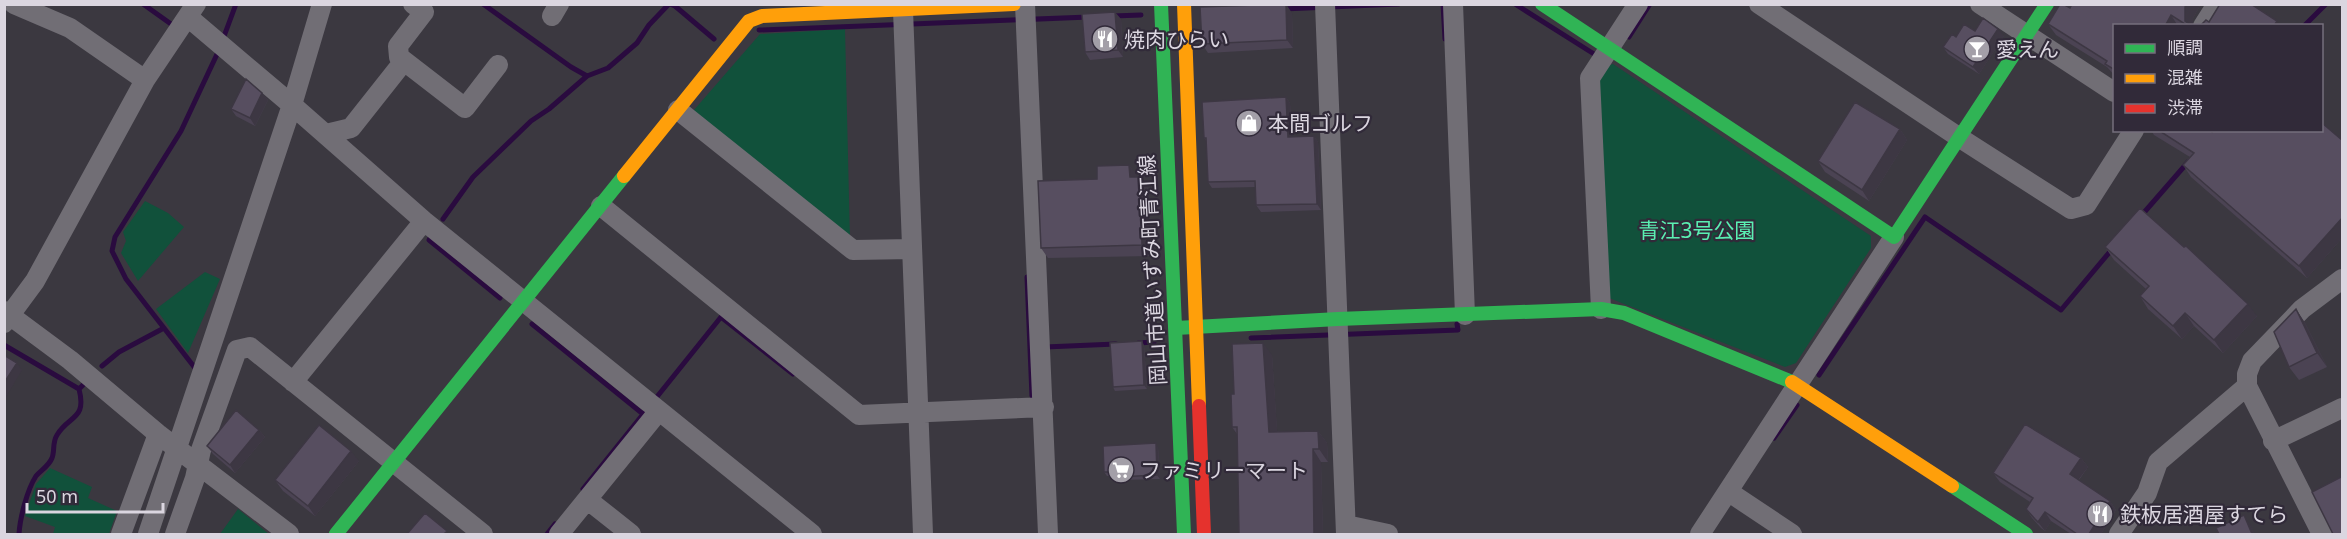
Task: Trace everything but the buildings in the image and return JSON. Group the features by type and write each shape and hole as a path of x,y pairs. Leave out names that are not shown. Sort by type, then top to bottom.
{"street":[{"path":"14,4 48,11 145,80"},
{"path":"148,534 292,105 322,4"},
{"path":"413,4 424,12 398,46 399,57 465,108 498,65"},
{"name":"岡山市道いずみ町青江線","path":"1161,4 1184,534"},
{"name":"岡山市道いずみ町青江線","path":"1184,4 1204,534"},
{"path":"1542,4 1894,237"},
{"path":"1601,309 1590,78 1638,4"},
{"path":"1760,4 1960,138 2071,208 2086,205 2133,132"},
{"path":"1980,4 2113,91"},
{"path":"1700,534 1796,384 2048,4"},
{"path":"2204,24 2217,4"},
{"path":"1453,5 1460,316"},
{"path":"1325,6 1346,530 1389,534"},
{"path":"289,534 158,434 70,360 7,317 35,281 145,80 192,10 292,105 424,221 812,534"},
{"path":"336,534 678,110 751,13 762,16 903,20 1023,12 1044,406 1048,534"},
{"path":"903,20 923,534"},
{"path":"326,134 351,128 404,61"},
{"path":"678,110 853,250 912,249"},
{"path":"601,206 859,415 918,418 1044,406"},
{"path":"293,382 424,221"},
{"path":"2322,534 2247,386 2247,374 2252,361 2302,309 2343,279"},
{"path":"1176,328 1338,329 1460,316 1601,309 1624,313 1796,384 2016,532"},
{"path":"175,534 237,350 250,347 483,534"},
{"path":"2118,534 2147,493 2158,462 2247,386"},
{"path":"559,534 588,500 653,408"},
{"path":"2274,441 2343,408"},
{"path":"121,534 158,434"},
{"path":"1729,492 1792,534"},
{"path":"588,500 631,534"}],"green space":[{"path":"845,29 850,241 696,117 694,110 760,34"},
{"name":"青江3号公園","path":"1613,64 1871,236 1871,248 1796,363 1785,367 1609,298 1596,80 1604,67"},
{"path":"145,201 168,213 184,227 138,281 121,253 126,241 123,232"},
{"path":"205,272 220,279 188,353 156,309"},
{"path":"50,468 92,487 88,498 117,511 109,534 53,534 55,527 25,516 36,484"},
{"path":"238,509 269,534 220,534"}],"waterway":[{"path":"143,4 171,24"},
{"path":"223,39 236,4"},
{"path":"483,4 587,76"},
{"path":"443,219 473,177 531,121 549,109 587,76 608,68 637,43 649,25 669,4"},
{"path":"670,4 714,39"},
{"path":"1283,9 1399,4"},
{"path":"1443,4 1445,39"},
{"path":"1515,4 1594,54"},
{"path":"1629,37 1650,4"},
{"path":"2306,24 2326,4"},
{"path":"1113,16 1141,15"},
{"path":"759,30 1089,17"},
{"path":"195,368 126,279 112,251 115,237 181,131 219,50"},
{"path":"2141,216 2188,162"},
{"path":"1819,375 1925,217 2061,310 2113,248"},
{"path":"430,238 429,240 500,298"},
{"path":"1027,277 1032,396"},
{"path":"583,489 721,317 793,374"},
{"path":"532,324 643,414"},
{"path":"1251,338 1458,330 1457,324"},
{"path":"102,366 119,352 164,328"},
{"path":"1138,343 1154,342"},
{"path":"1045,347 1116,344"},
{"path":"4,345 79,389 83,385"},
{"path":"19,534 24,504 33,482 51,461 57,435 79,412 81,406 79,389"},
{"path":"1774,438 1797,405"},
{"path":"547,534 555,524"}],"traffic: fast":[{"path":"1161,4 1184,534"},
{"path":"1542,4 1894,237 2047,4"},
{"path":"336,534 624,176"},
{"path":"1176,328 1601,309 1624,313 1792,382"},
{"path":"1952,486 2026,534"}],"traffic: slow":[{"path":"624,176 749,21 762,16 1014,4"},
{"path":"1184,4 1199,406"},
{"path":"1792,382 1952,486"}],"traffic: jam":[{"path":"1199,406 1204,534"}],"place":[{"name":"焼肉ひらい","path":"1105,39"},
{"name":"愛えん","path":"1977,49"},
{"name":"本間ゴルフ","path":"1249,123"},
{"name":"ファミリーマート","path":"1121,470"},
{"name":"鉄板居酒屋すてら","path":"2100,514"}]}
